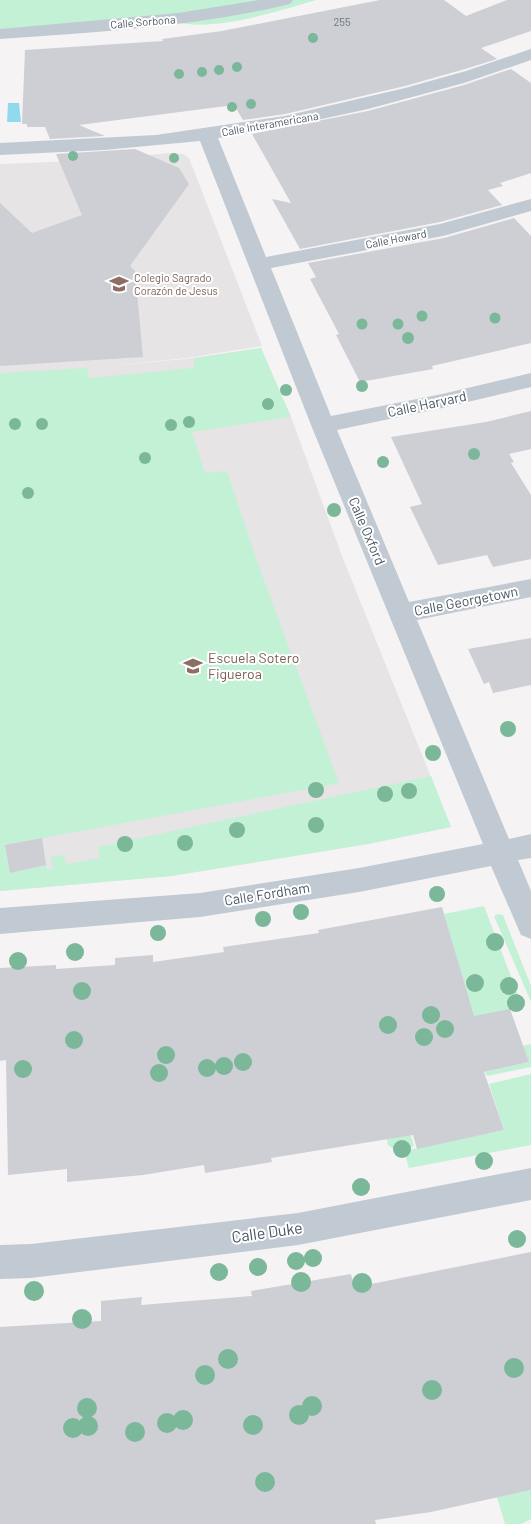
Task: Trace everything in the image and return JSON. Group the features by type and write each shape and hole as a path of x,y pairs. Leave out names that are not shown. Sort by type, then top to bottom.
{"street":[{"name":"Calle Sorbona","path":"0,34 175,20 250,8 284,0"},
{"name":"Calle Interamericana","path":"0,149 79,146 207,135 301,119 378,102 449,82 531,54"},
{"name":"Calle Oxford","path":"207,135 323,425 531,926"},
{"name":"Calle Howard","path":"260,264 443,230 531,205"},
{"name":"Calle Harvard","path":"323,425 442,401 531,380"},
{"name":"Calle Georgetown","path":"402,613 531,588"},
{"name":"Calle Fordham","path":"0,921 200,905 359,880 531,846"},
{"name":"Calle Duke","path":"0,1262 87,1254 298,1229 531,1184"}],"shaded area":[{"name":"Escuela Sotero Figueroa","path":"170,153 183,154 189,158 262,346 186,358 107,366 185,359 261,348 291,417 342,556 451,827 368,844 171,876 0,891 0,164 103,160"}],"green space":[{"path":"0,0 316,0 246,19 209,24 177,22 0,30"},
{"name":"Escuela Sotero Figueroa","path":"261,348 291,417 192,432 205,473 227,471 261,572 339,783 5,845 10,873 46,865 48,871 53,869 51,857 64,855 66,864 100,858 98,847 431,776 451,827 368,844 171,876 0,891 0,373 87,368 89,378 194,368 194,358"},
{"path":"484,906 523,1008 462,1019 468,1038 392,1055 404,1096 399,1097 414,1146 401,1150 394,1149 388,1145 370,1064 292,1075 274,1088 283,1147 269,1147 255,1055 305,1045 297,1004 321,999 309,943 320,937 346,1034 377,1029 374,1013 429,1001 424,982 461,974 444,914"},
{"path":"498,914 503,915 531,986 531,1002 494,916"},
{"path":"531,1044 531,1067 487,1076 485,1072 529,1062 523,1046"},
{"path":"531,1074 531,1145 409,1168 404,1151 504,1130 489,1084"},
{"path":"531,1490 531,1519 521,1524 505,1524 497,1497"}],"water":[{"path":"8,103 19,103 21,122 7,122"}],"building":[{"path":"380,0 444,0 466,16 507,0 531,0 531,31 481,48 497,59 405,86 285,114 243,120 234,105 79,125 105,136 50,139 45,127 27,127 27,124 22,124 25,50 163,41 162,39 222,31"},
{"path":"511,69 531,83 531,173 500,183 503,186 488,190 502,205 440,222 300,249 272,199 291,203 252,134 368,111 464,85"},
{"path":"135,149 179,168 189,184 130,266 135,271 143,357 0,366 0,203 32,233 82,215 56,154"},
{"path":"514,218 531,236 531,343 432,366 433,369 360,382 336,335 339,334 310,279 316,277 308,263 444,238"},
{"path":"531,411 531,449 509,454 514,462 511,463 531,495 531,559 493,567 487,555 438,565 410,507 422,504 391,437 486,422"},
{"path":"531,638 531,685 493,693 489,682 484,684 468,649"},
{"path":"42,838 46,865 10,873 5,845"},
{"path":"442,907 474,1016 510,1009 529,1062 484,1072 504,1130 417,1149 413,1135 271,1158 272,1162 205,1173 204,1165 143,1175 67,1182 67,1169 8,1175 6,1060 0,1061 0,968 56,965 56,969 115,965 115,958 153,955 153,962 224,952 223,947 319,933 318,930"},
{"path":"531,1252 531,1490 431,1512 375,1520 376,1524 0,1524 0,1327 101,1321 101,1301 142,1297 141,1305 252,1296 251,1291 351,1274 356,1287"}],"place":[{"name":"Colegio Sagrado Corazón de Jesus","path":"119,284"},
{"name":"Escuela Sotero Figueroa","path":"193,666"}]}
